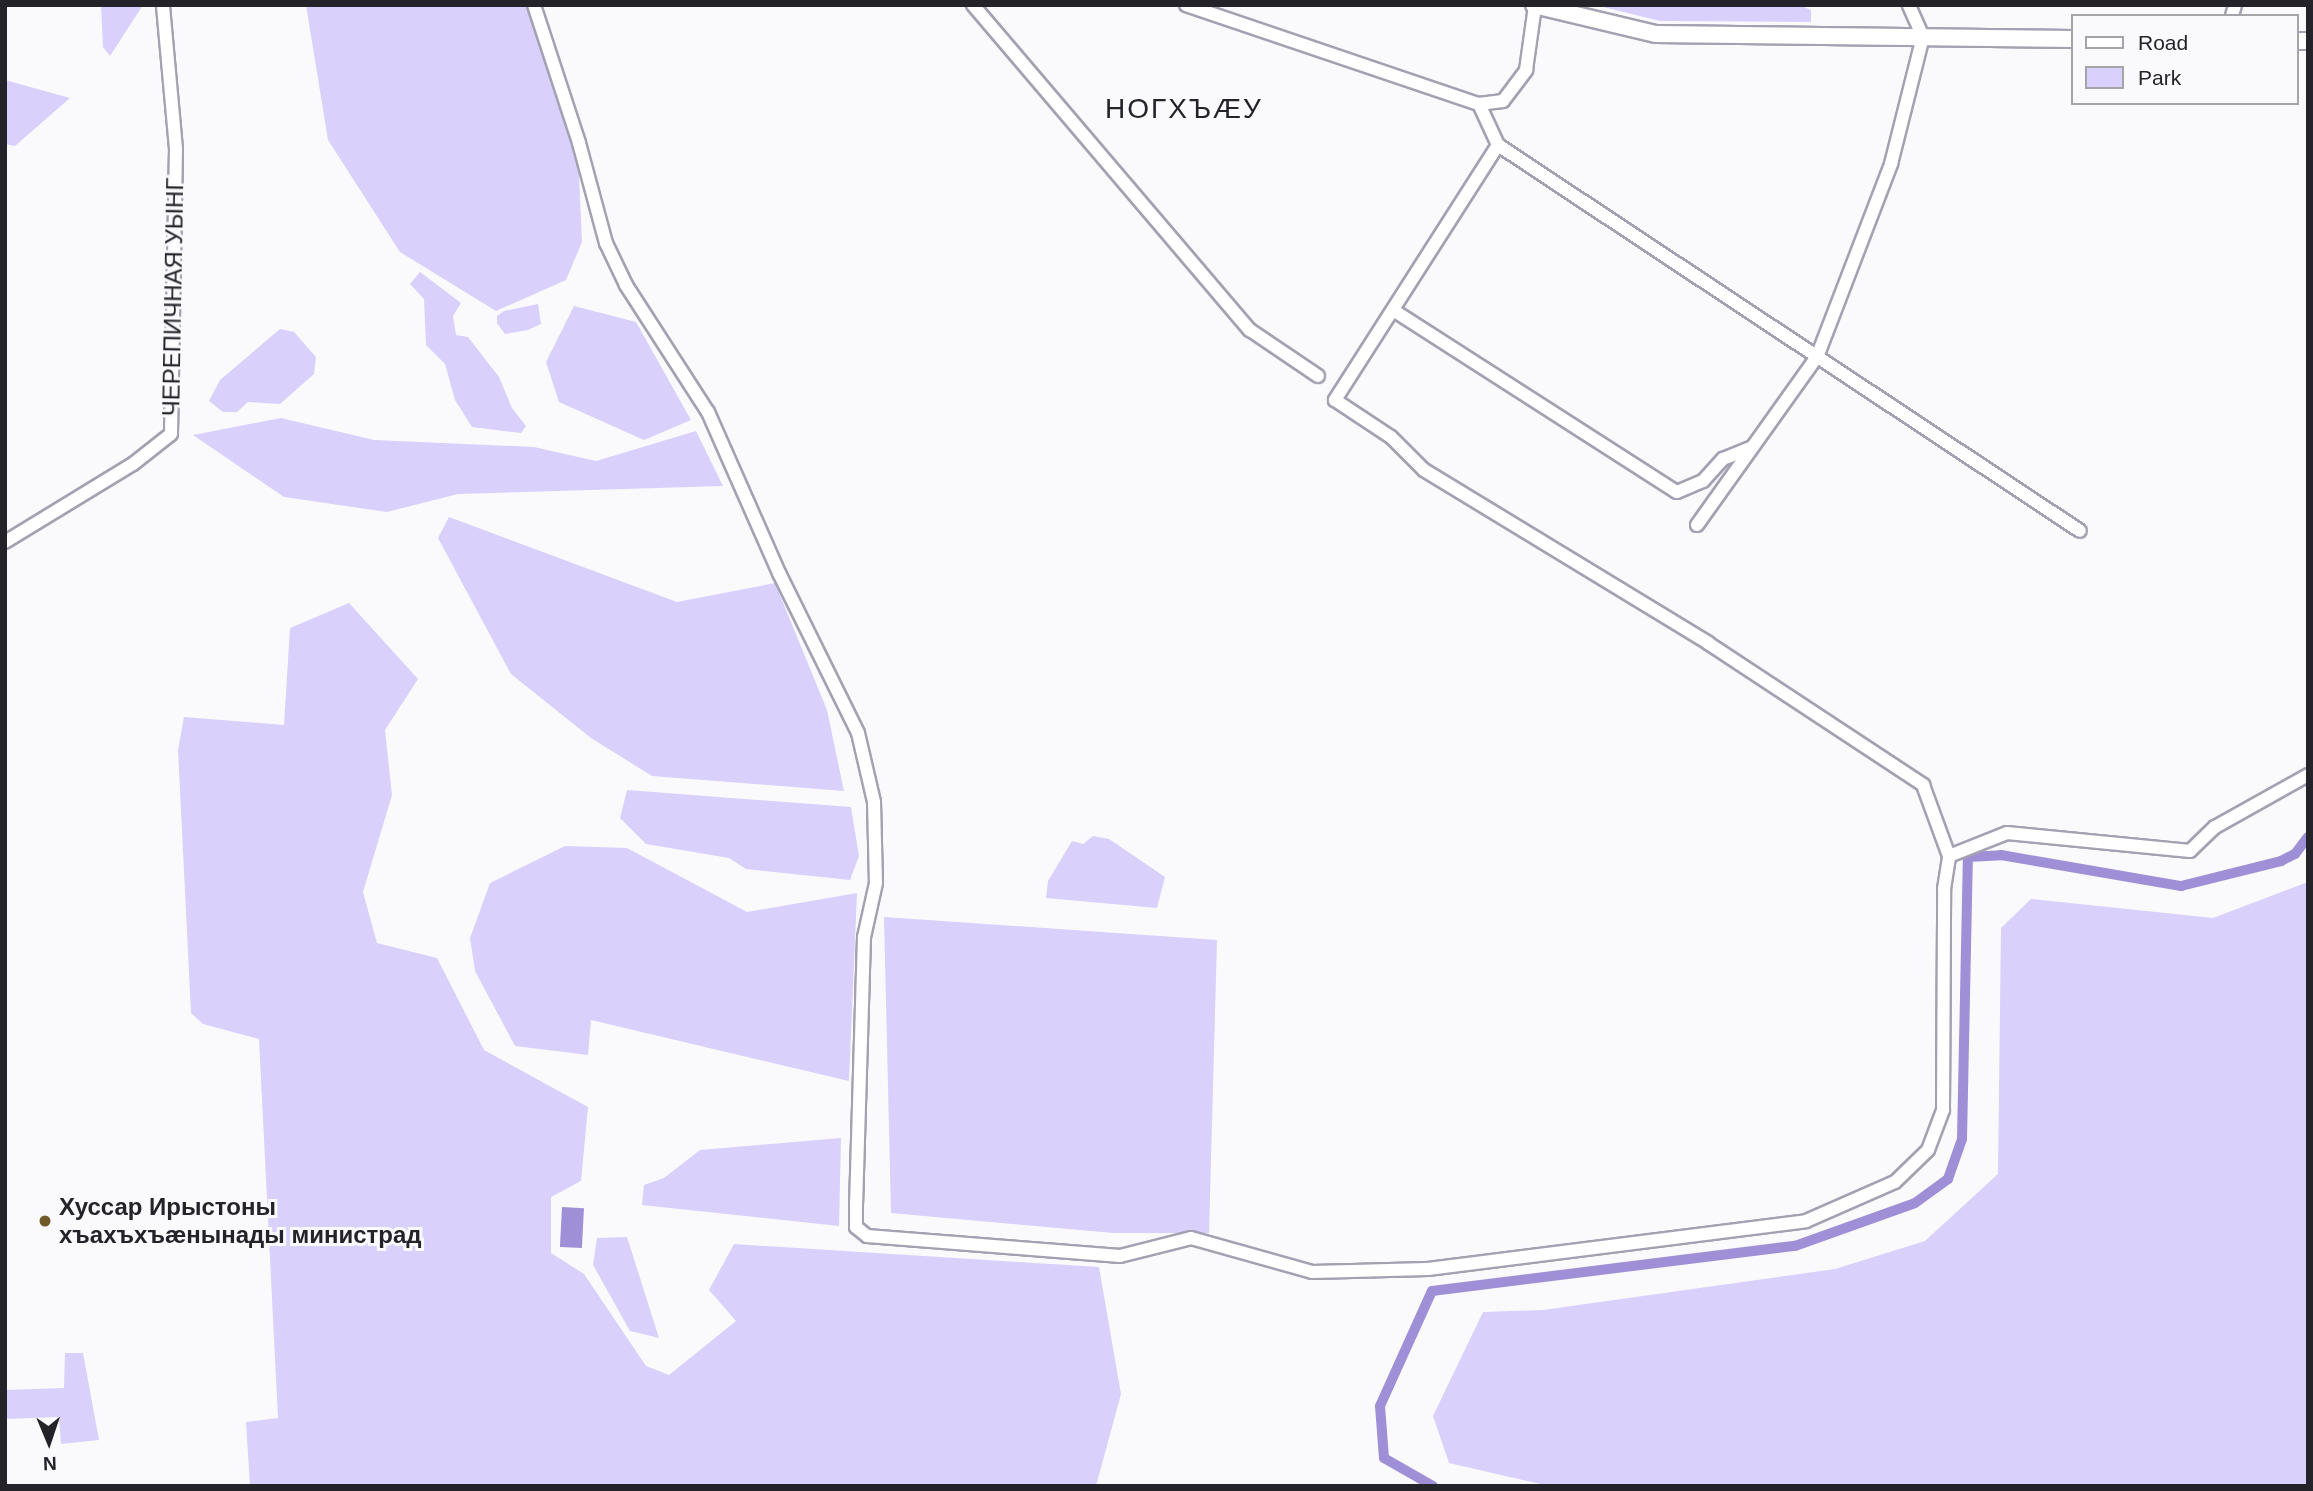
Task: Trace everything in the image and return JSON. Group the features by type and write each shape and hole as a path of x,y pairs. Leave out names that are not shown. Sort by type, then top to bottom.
{"main road":[{"path":"1534,5 1656,34 2072,38"}],"street":[{"name":"ЧЕРЕПИЧНАЯ УЫНГ","path":"5,542 70,505 171,434 176,149 163,5"},
{"path":"534,5 606,243 626,285 708,412 779,573 858,733 874,802 876,883 864,937 856,1203 856,1227 867,1236 1120,1256 1191,1238 1312,1272 1428,1269 1807,1221 1895,1182 1928,1150 1943,1110 1944,889 1949,856 1923,785 1708,643 1424,470 1391,436 1335,400 1498,145"},
{"path":"973,5 1250,330 1318,376"},
{"path":"1186,5 1479,104 1503,101 1526,70 1534,5"},
{"path":"1697,525 1817,357 1891,164 1923,37 1914,9"},
{"path":"1479,104 1498,145 2080,531"},
{"path":"1393,310 1677,492 1703,481 1723,459 1754,446"},
{"path":"1949,856 2007,833 2190,851 2216,827 2308,775"}],"green space":[{"path":"101,5 143,5 110,56 103,47"},
{"path":"306,5 527,5 578,154 582,242 566,280 496,311 400,252 328,140"},
{"path":"1595,5 1799,5 1811,10 1811,22 1660,21"},
{"path":"5,80 70,98 15,146 5,144"},
{"path":"420,272 461,303 453,316 456,335 468,337 499,377 512,408 526,426 521,433 472,427 455,400 445,364 426,345 424,299 410,284"},
{"path":"538,304 541,324 528,330 505,334 497,323 497,316 504,311"},
{"path":"574,306 636,322 691,420 644,440 559,402 546,362"},
{"path":"280,329 294,332 316,357 314,374 280,404 248,402 237,412 223,412 209,401 220,380"},
{"path":"281,418 374,440 534,447 596,461 696,431 723,486 458,494 387,512 284,497 193,435"},
{"path":"449,517 677,602 775,583 827,710 844,791 652,776 591,738 511,674 438,538"},
{"path":"349,603 418,679 385,730 392,795 363,892 377,943 437,958 484,1050 588,1107 581,1181 551,1197 551,1253 584,1274 646,1366 669,1375 736,1321 709,1290 734,1244 1099,1267 1121,1394 1096,1486 250,1486 246,1422 278,1418 259,1039 203,1024 191,1013 178,750 184,717 284,725 290,628"},
{"path":"627,790 851,807 859,856 850,880 746,869 729,858 646,844 620,818"},
{"path":"1093,836 1109,839 1165,877 1157,908 1046,898 1048,881 1072,841 1083,844"},
{"path":"565,846 627,848 747,912 857,893 849,1081 591,1020 588,1055 515,1046 475,971 470,938 490,883"},
{"path":"2308,882 2308,1486 1549,1486 1449,1463 1433,1416 1483,1312 1543,1310 1835,1269 1925,1241 1998,1174 2001,928 2031,899 2213,918"},
{"path":"884,917 1217,940 1209,1233 1113,1233 891,1213"},
{"path":"841,1138 839,1226 642,1205 644,1185 664,1178 700,1150"},
{"path":"627,1237 659,1338 630,1331 593,1265 597,1238"},
{"path":"65,1353 83,1353 99,1440 61,1444 59,1417 5,1419 5,1390 64,1388"}],"shaded area":[{"path":"562,1207 584,1208 582,1248 560,1247"}],"waterway":[{"path":"1433,1486 1384,1458 1380,1406 1432,1291 1795,1246 1915,1203 1948,1179 1962,1139 1968,857 2001,855 2181,886 2281,861 2295,854 2308,837"}],"place":[{"name":"Хуссар Ирыстоны хъахъхъæнынады министрад","path":"45,1221"}],"district":[{"name":"НОГХЪÆУ","path":"1184,109"}]}
